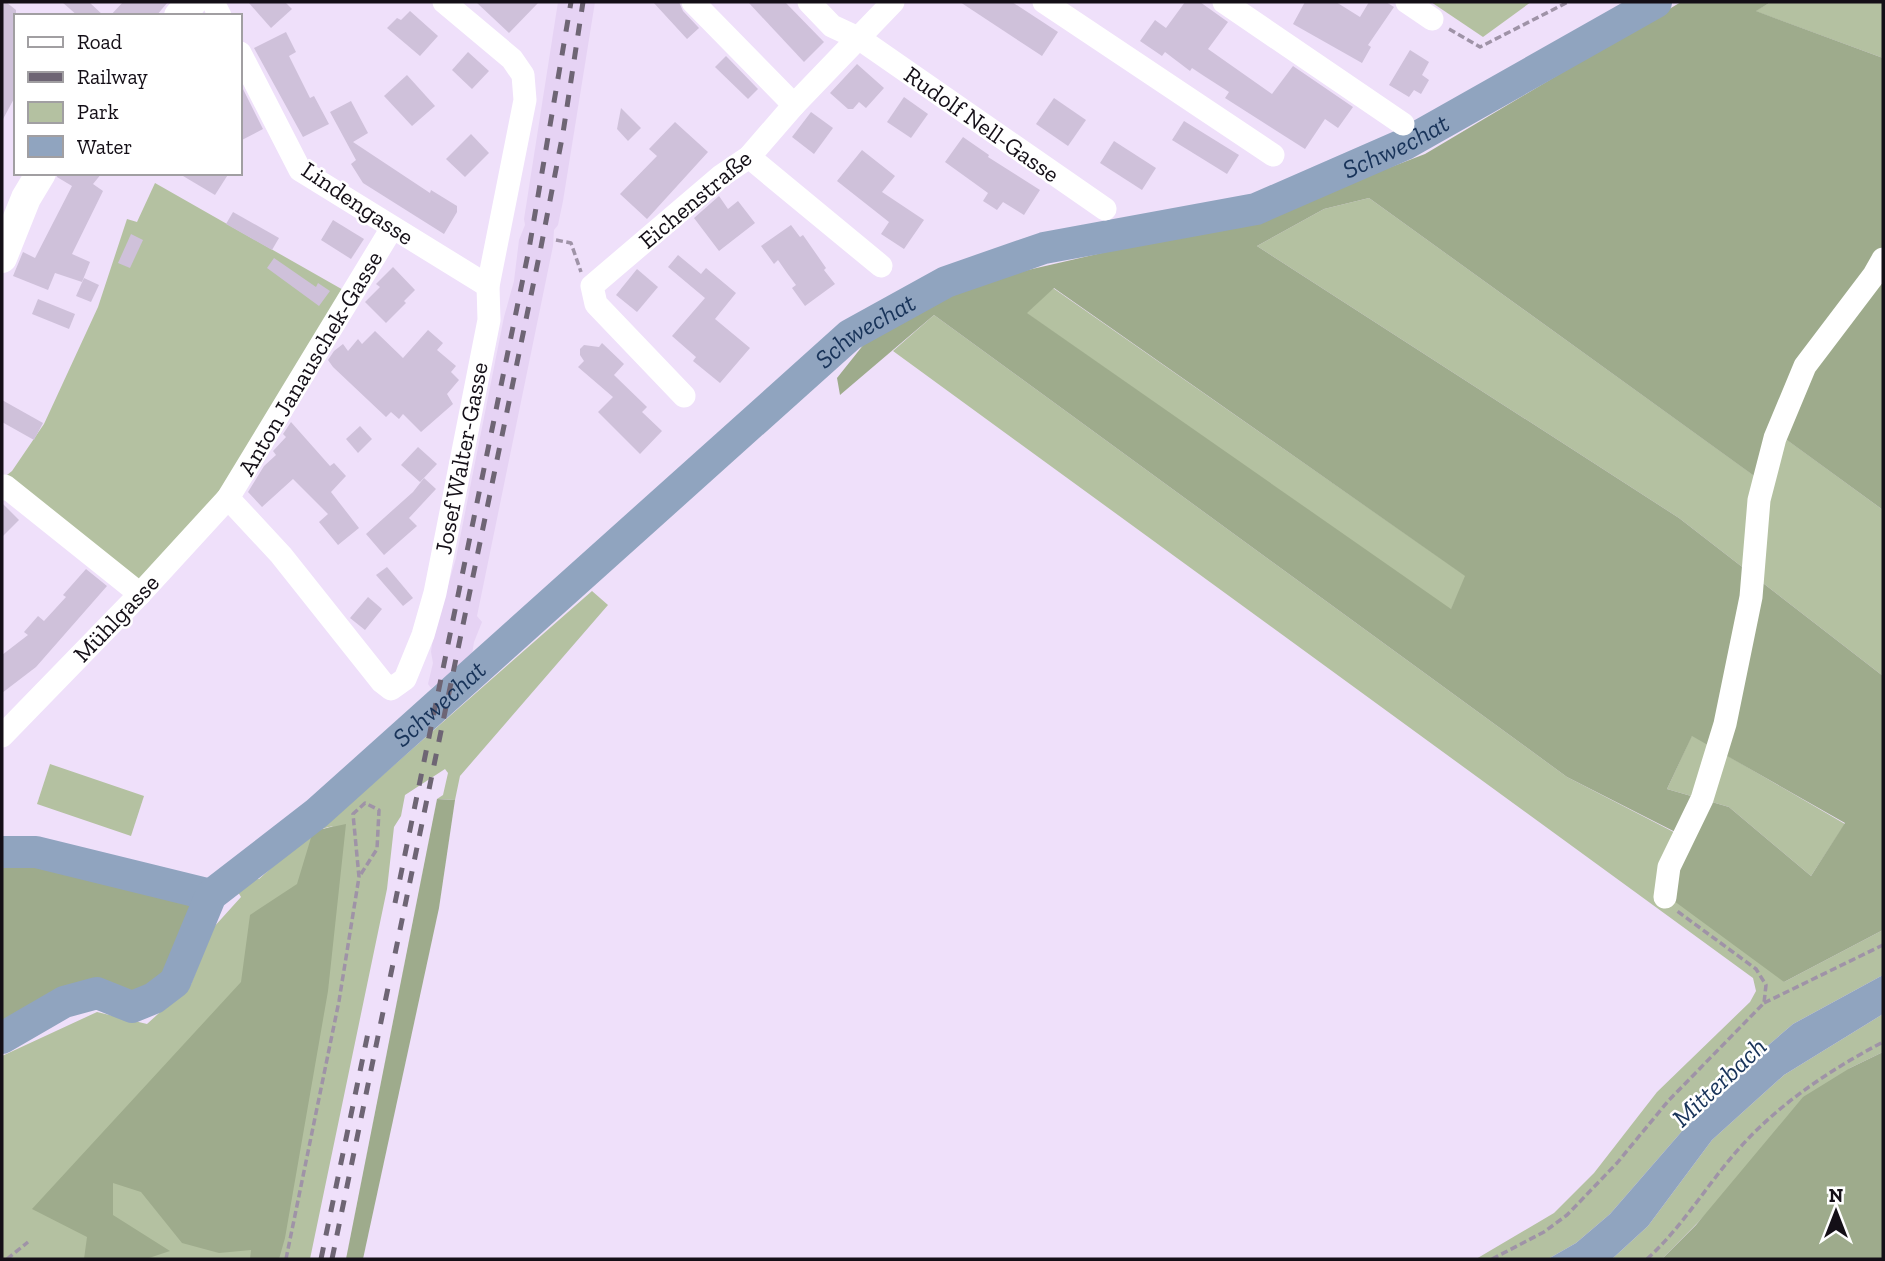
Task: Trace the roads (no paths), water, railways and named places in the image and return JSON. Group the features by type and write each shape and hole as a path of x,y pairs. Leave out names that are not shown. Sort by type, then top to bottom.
{"main road":[{"path":"2,258 26,198 40,175"}],"street":[{"name":"Josef Walter-Gasse","path":"228,498 281,555 382,682 391,689 405,679 423,635 435,593 489,320 488,286 525,100 523,75 512,58 444,2"},
{"path":"693,2 794,105"},
{"name":"Rudolf Nell-Gasse","path":"809,2 832,26 860,39 1105,209"},
{"name":"Eichenstraße","path":"684,396 596,304 592,286 721,176 749,157 794,105 893,2"},
{"path":"1044,2 1273,155"},
{"path":"1224,2 1403,124"},
{"path":"1407,2 1432,19"},
{"name":"Lindengasse","path":"242,57 300,170 488,286"},
{"path":"749,157 881,266"},
{"name":"Anton Janauschek-Gasse","path":"228,498 391,228"},
{"path":"1665,897 1669,867 1702,799 1725,724 1751,597 1759,500 1775,438 1805,366 1874,275 1883,259"},
{"path":"2,489 5,486 140,594"},
{"name":"Mühlgasse","path":"2,736 140,594 228,498"}],"water":[{"path":"1883,975 1883,1014 1784,1075 1712,1140 1648,1226 1612,1259 1548,1259 1576,1243 1610,1214 1723,1084 1793,1024"}],"waterway":[{"name":"Schwechat","path":"2,1038 64,1002 97,993 132,1007 154,998 175,982 211,895 317,813 850,335 946,282 1044,248 1256,209 1405,144 1656,2"},
{"name":"Schwechat","path":"2,852 36,852 211,895"}],"railway":[{"path":"395,903 529,249 571,2"},
{"path":"332,1259 541,247 563,133 583,2"},
{"path":"321,1259 368,1033"}],"water label":[{"name":"Mitterbach","path":"1719,1082"}]}
